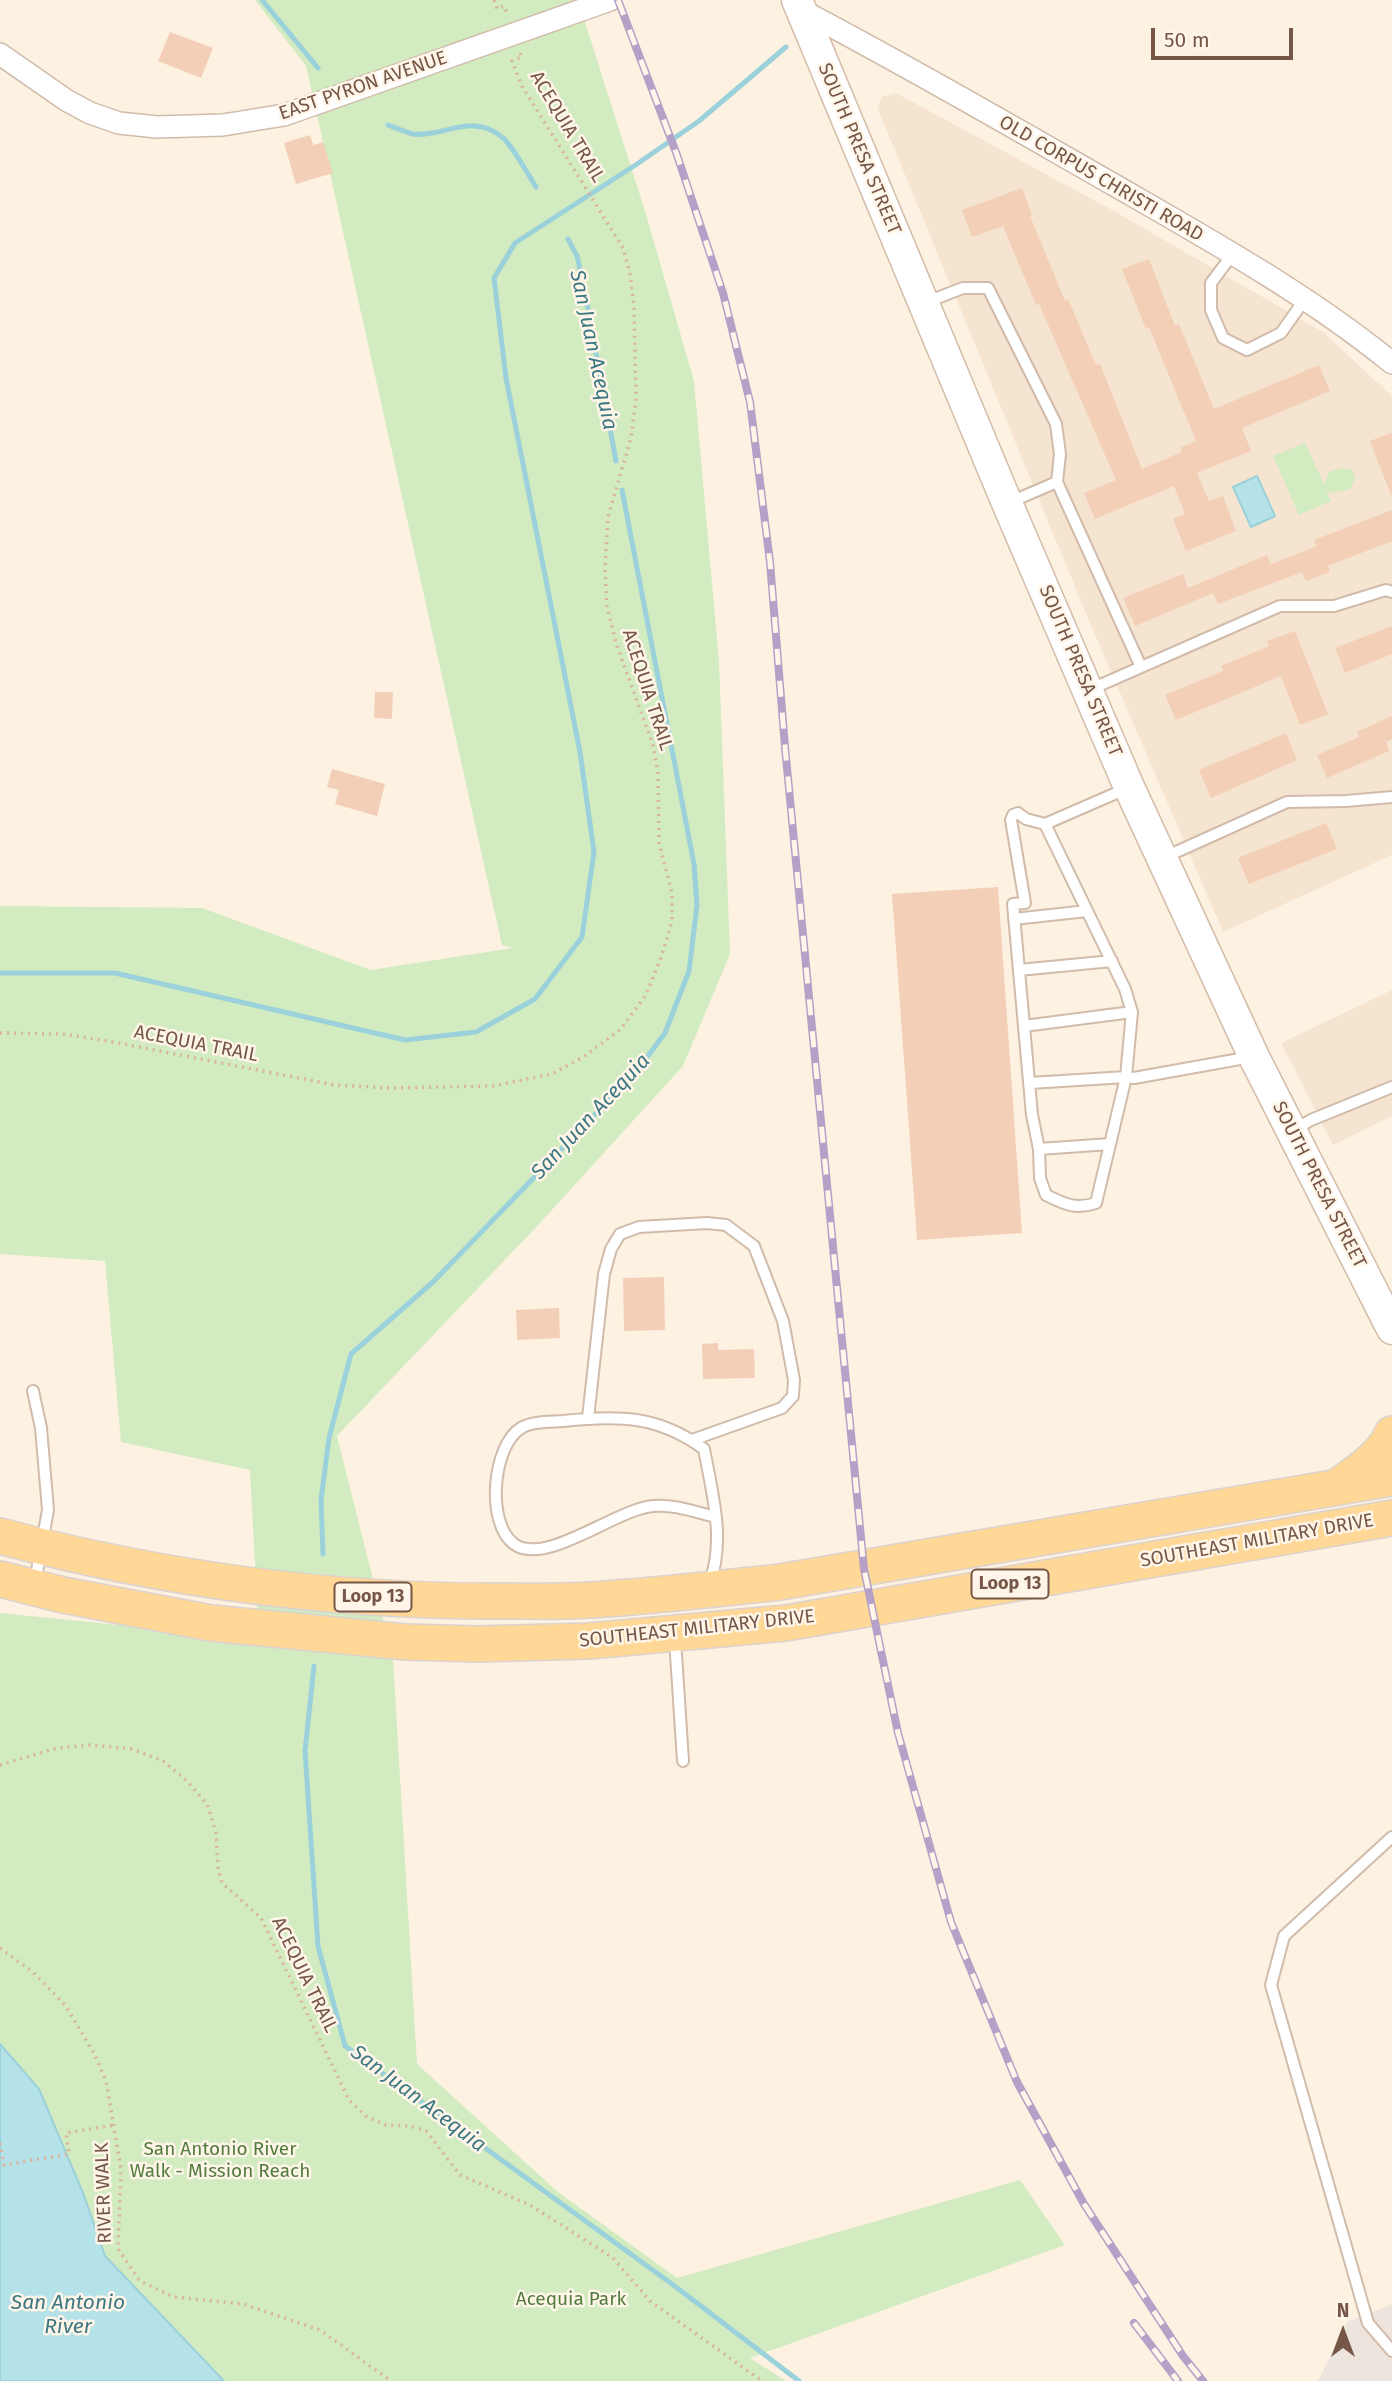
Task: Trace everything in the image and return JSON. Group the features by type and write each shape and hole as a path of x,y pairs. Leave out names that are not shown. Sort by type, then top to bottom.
{"main road":[{"name":"SOUTH PRESA STREET","path":"799,5 1129,787 1254,1057 1392,1329"},
{"path":"1338,1486 1372,1461 1392,1434"},
{"name":"SOUTHEAST MILITARY DRIVE","path":"0,1536 43,1548 217,1583 354,1596 455,1601 587,1600 780,1582 1392,1478"},
{"name":"SOUTHEAST MILITARY DRIVE","path":"0,1579 211,1623 406,1642 575,1642 786,1623 1392,1518"},
{"path":"1332,1528 1392,1534"},
{"path":"707,1590 710,1630"}],"street":[{"name":"EAST PYRON AVENUE","path":"0,54 66,100 99,117 119,123 157,127 223,125 284,115 610,0"},
{"name":"OLD CORPUS CHRISTI ROAD","path":"799,5 1305,299 1392,363"}],"lane":[{"path":"1232,255 1211,283 1211,310 1223,338 1247,350 1281,333 1305,299"},
{"path":"924,303 963,288 988,288 1055,424 1060,454 1057,482 1141,667"},
{"path":"1007,503 1057,482"},
{"path":"1089,690 1280,607 1334,606 1386,590 1392,592"},
{"path":"1045,824 1125,989 1132,1012 1126,1077 1096,1203 1076,1208 1046,1195 1040,1178 1013,904 1025,903 1011,820 1013,815 1018,813 1045,824 1129,787"},
{"path":"1163,858 1287,802 1392,797"},
{"path":"1014,919 1087,911"},
{"path":"1019,970 1112,961"},
{"path":"1024,1026 1132,1012"},
{"path":"1030,1083 1126,1077 1134,1079 1254,1057"},
{"path":"1292,1131 1311,1120 1392,1087"},
{"path":"1039,1149 1110,1144"},
{"path":"588,1418 604,1274 611,1249 620,1234 639,1227 707,1223 726,1225 754,1246 783,1321 794,1380 793,1396 782,1408 692,1440"},
{"path":"33,1391 41,1428 48,1510 43,1548 33,1588"},
{"path":"707,1590 716,1567 716,1517 704,1449 692,1440 666,1427 633,1418 588,1418 527,1426 509,1441 501,1461 496,1501 499,1525 511,1542 528,1550 543,1549 570,1540 629,1511 653,1506 674,1507 716,1517"},
{"path":"675,1633 683,1761"},
{"path":"1392,1837 1284,1936 1271,1984 1367,2323 1392,2351"}],"path":[{"path":"494,0 497,9 505,6 510,25"},
{"name":"ACEQUIA TRAIL","path":"0,1033 62,1034 108,1041 335,1085 390,1088 493,1086 552,1074 583,1057 620,1030 646,995 672,921 672,894 659,844 658,773 653,745 616,643 607,606 605,568 608,517 631,438 636,398 634,308 630,273 623,247 522,86 512,61 522,57 519,50"},
{"name":"ACEQUIA TRAIL","path":"0,1765 57,1748 90,1745 132,1749 163,1760 187,1781 206,1804 216,1832 218,1869 222,1883 261,1918 349,2100 367,2117 376,2121 426,2131 442,2148 460,2175 530,2205 613,2258 650,2301 762,2381"},
{"name":"RIVER WALK","path":"0,1948 33,1972 65,2005 94,2053 106,2081 121,2169 118,2249 139,2281 174,2297 243,2304 320,2330 391,2381"},
{"path":"0,2143 4,2165 69,2154 66,2133 115,2125"}],"shaded area":[{"path":"896,93 1114,211 1323,332 1392,396 1392,855 1223,932 1085,611 877,107 883,96"},
{"path":"1392,990 1392,1116 1333,1145 1281,1043"},
{"path":"1392,2304 1392,2381 1318,2381 1347,2322"}],"green space":[{"path":"255,0 578,0 645,211 694,381 719,661 730,954 683,1066 540,1223 337,1436 393,1659 417,2064 558,2192 677,2278 1020,2180 1065,2245 750,2358 786,2381 0,2381 0,1613 259,1639 250,1470 121,1442 105,1261 0,1254 0,906 202,908 371,970 513,948 502,945 306,66"},
{"path":"1305,443 1324,484 1329,472 1342,468 1352,470 1355,478 1350,489 1332,493 1326,491 1331,501 1299,515 1273,456"}],"water":[{"path":"1257,476 1275,516 1251,527 1233,487"},
{"name":"San Antonio River","path":"0,2044 39,2089 83,2193 105,2256 224,2381 0,2381"}],"building":[{"path":"170,32 213,48 201,78 158,61"},
{"path":"310,135 313,145 323,142 333,173 296,184 284,143"},
{"path":"1022,188 1032,215 1030,216 1065,301 1068,299 1096,365 1100,364 1142,469 1182,452 1180,448 1196,441 1122,269 1149,259 1175,326 1179,324 1214,409 1319,365 1330,391 1242,428 1251,451 1197,473 1209,501 1223,496 1236,531 1186,551 1173,519 1185,514 1174,486 1095,519 1084,493 1116,480 1003,226 972,237 962,210"},
{"path":"1392,433 1392,495 1391,495 1370,441"},
{"path":"1392,510 1392,541 1328,566 1330,572 1306,581 1302,572 1218,604 1213,593 1135,626 1123,598 1183,574 1188,588 1267,555 1271,564 1317,546 1314,540"},
{"path":"1392,626 1392,654 1345,673 1335,648"},
{"path":"1295,631 1328,714 1300,725 1281,676 1176,720 1165,695 1223,671 1221,666 1269,646 1267,641"},
{"path":"375,692 393,692 392,719 374,718"},
{"path":"1392,716 1392,739 1386,742 1389,751 1327,778 1317,755 1359,737 1357,732"},
{"path":"1286,733 1297,760 1211,798 1199,770"},
{"path":"332,769 385,784 377,816 335,804 339,790 327,787"},
{"path":"1326,823 1337,849 1249,884 1238,858"},
{"path":"998,887 1022,1233 917,1240 892,894"},
{"path":"664,1277 665,1330 624,1331 623,1278"},
{"path":"559,1308 560,1338 517,1340 516,1310"},
{"path":"718,1343 718,1350 754,1349 755,1378 703,1379 702,1344"}],"waterway":[{"name":"San Juan Acequia","path":"262,0 318,68"},
{"path":"0,973 115,973 405,1040 476,1032 535,999 582,937 594,852 580,752 506,378 494,278 515,243 699,121 786,47"},
{"name":"San Juan Acequia","path":"388,125 413,134 436,133 469,126 492,130 511,147 536,187"},
{"name":"San Juan Acequia","path":"568,239 577,256 582,278 616,461"},
{"name":"San Juan Acequia","path":"323,1554 321,1500 329,1438 351,1354 433,1282 636,1072 665,1033 689,971 697,905 694,864 622,490"},
{"name":"San Juan Acequia","path":"314,1666 305,1751 318,1946 345,2046 676,2287 799,2381"}],"railway":[{"path":"618,0 677,155 723,293 750,402 770,562 785,747 864,1569 898,1733 951,1922 1017,2082 1084,2204 1183,2356 1203,2381"},
{"path":"1134,2323 1178,2381"}],"park label":[{"name":"San Antonio River Walk - Mission Reach","path":"220,2161"},
{"name":"Acequia Park","path":"571,2300"}]}
